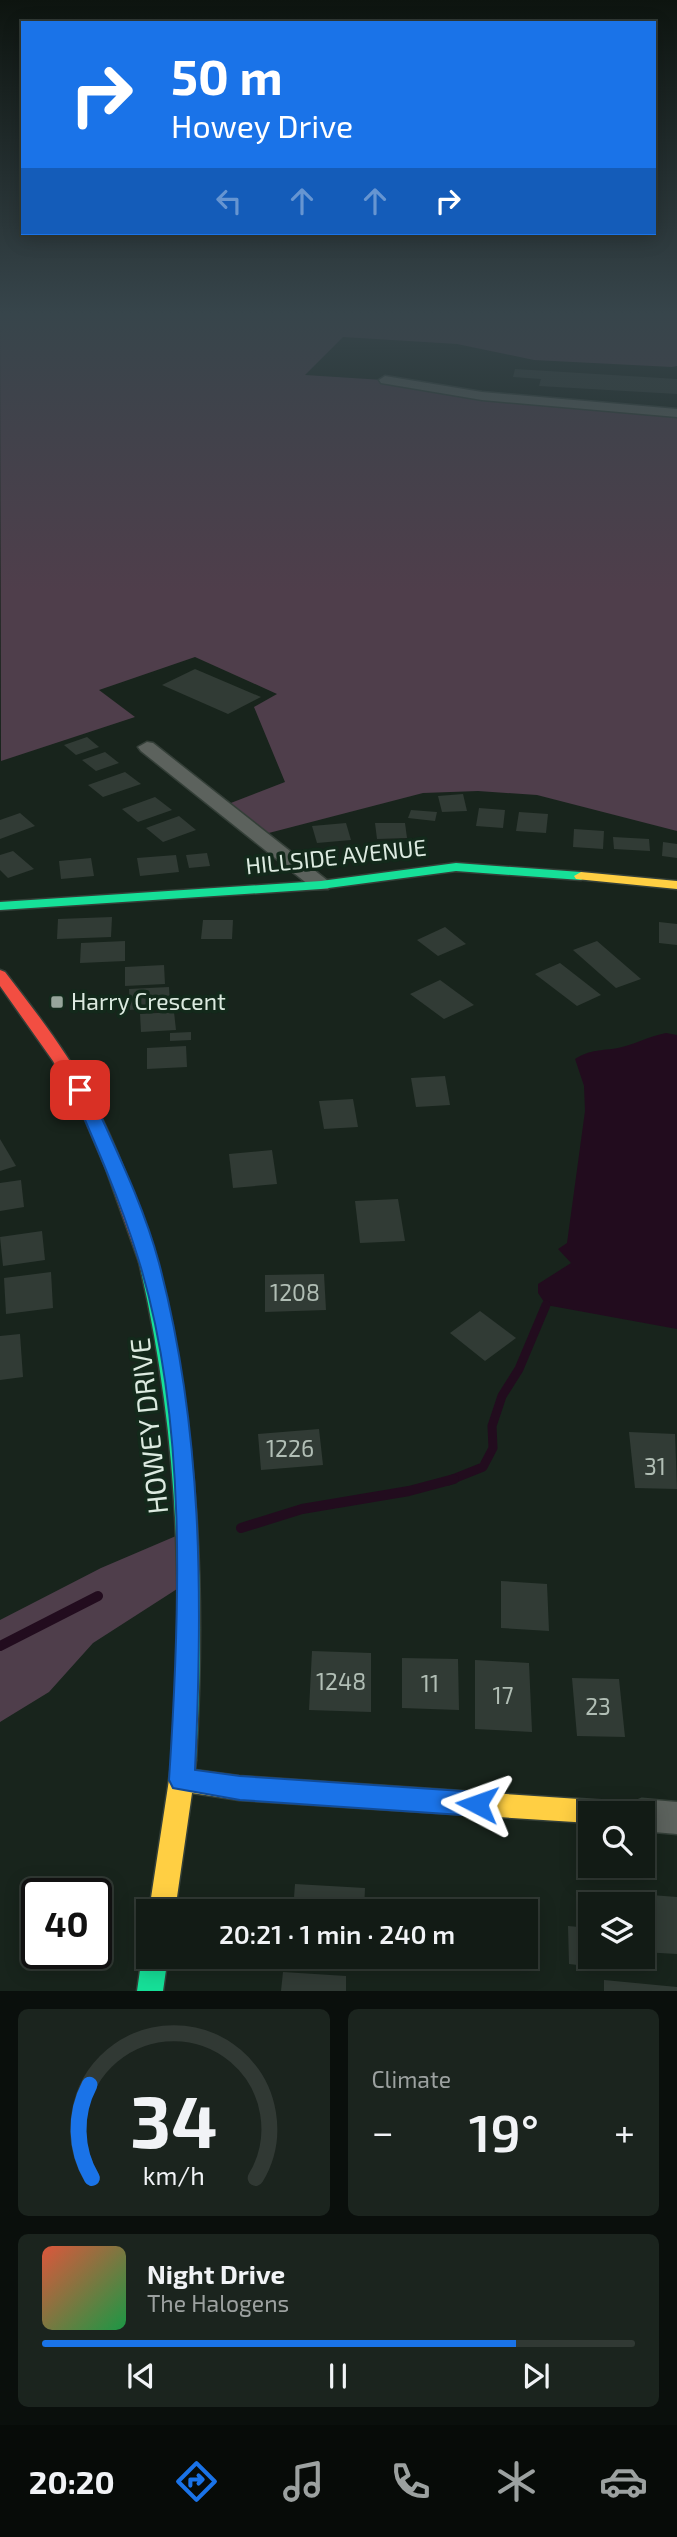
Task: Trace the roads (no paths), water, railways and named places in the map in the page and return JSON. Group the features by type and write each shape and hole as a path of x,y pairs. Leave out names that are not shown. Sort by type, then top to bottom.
{"main road":[{"name":"HILLSIDE AVENUE","path":"0,906 321,886 415,870 456,867 512,869 677,885"},
{"name":"HOWEY DRIVE","path":"0,975 8,996 48,1036 86,1102 132,1212 161,1306 172,1362 186,1493 188,1622 182,1780 164,1899"},
{"path":"182,1780 240,1788 578,1811"},
{"path":"150,1991 153,1969"}],"street":[{"path":"596,406 677,413"},
{"path":"147,747 321,886"},
{"path":"655,1816 677,1818"}],"waterway":[{"path":"451,1480 483,1467 493,1448 492,1426 502,1396 519,1369 546,1305"},
{"path":"241,1528 302,1509 409,1491 451,1480"},
{"path":"0,1646 98,1596"}],"place":[{"name":"Harry Crescent","path":"57,1002"}]}
